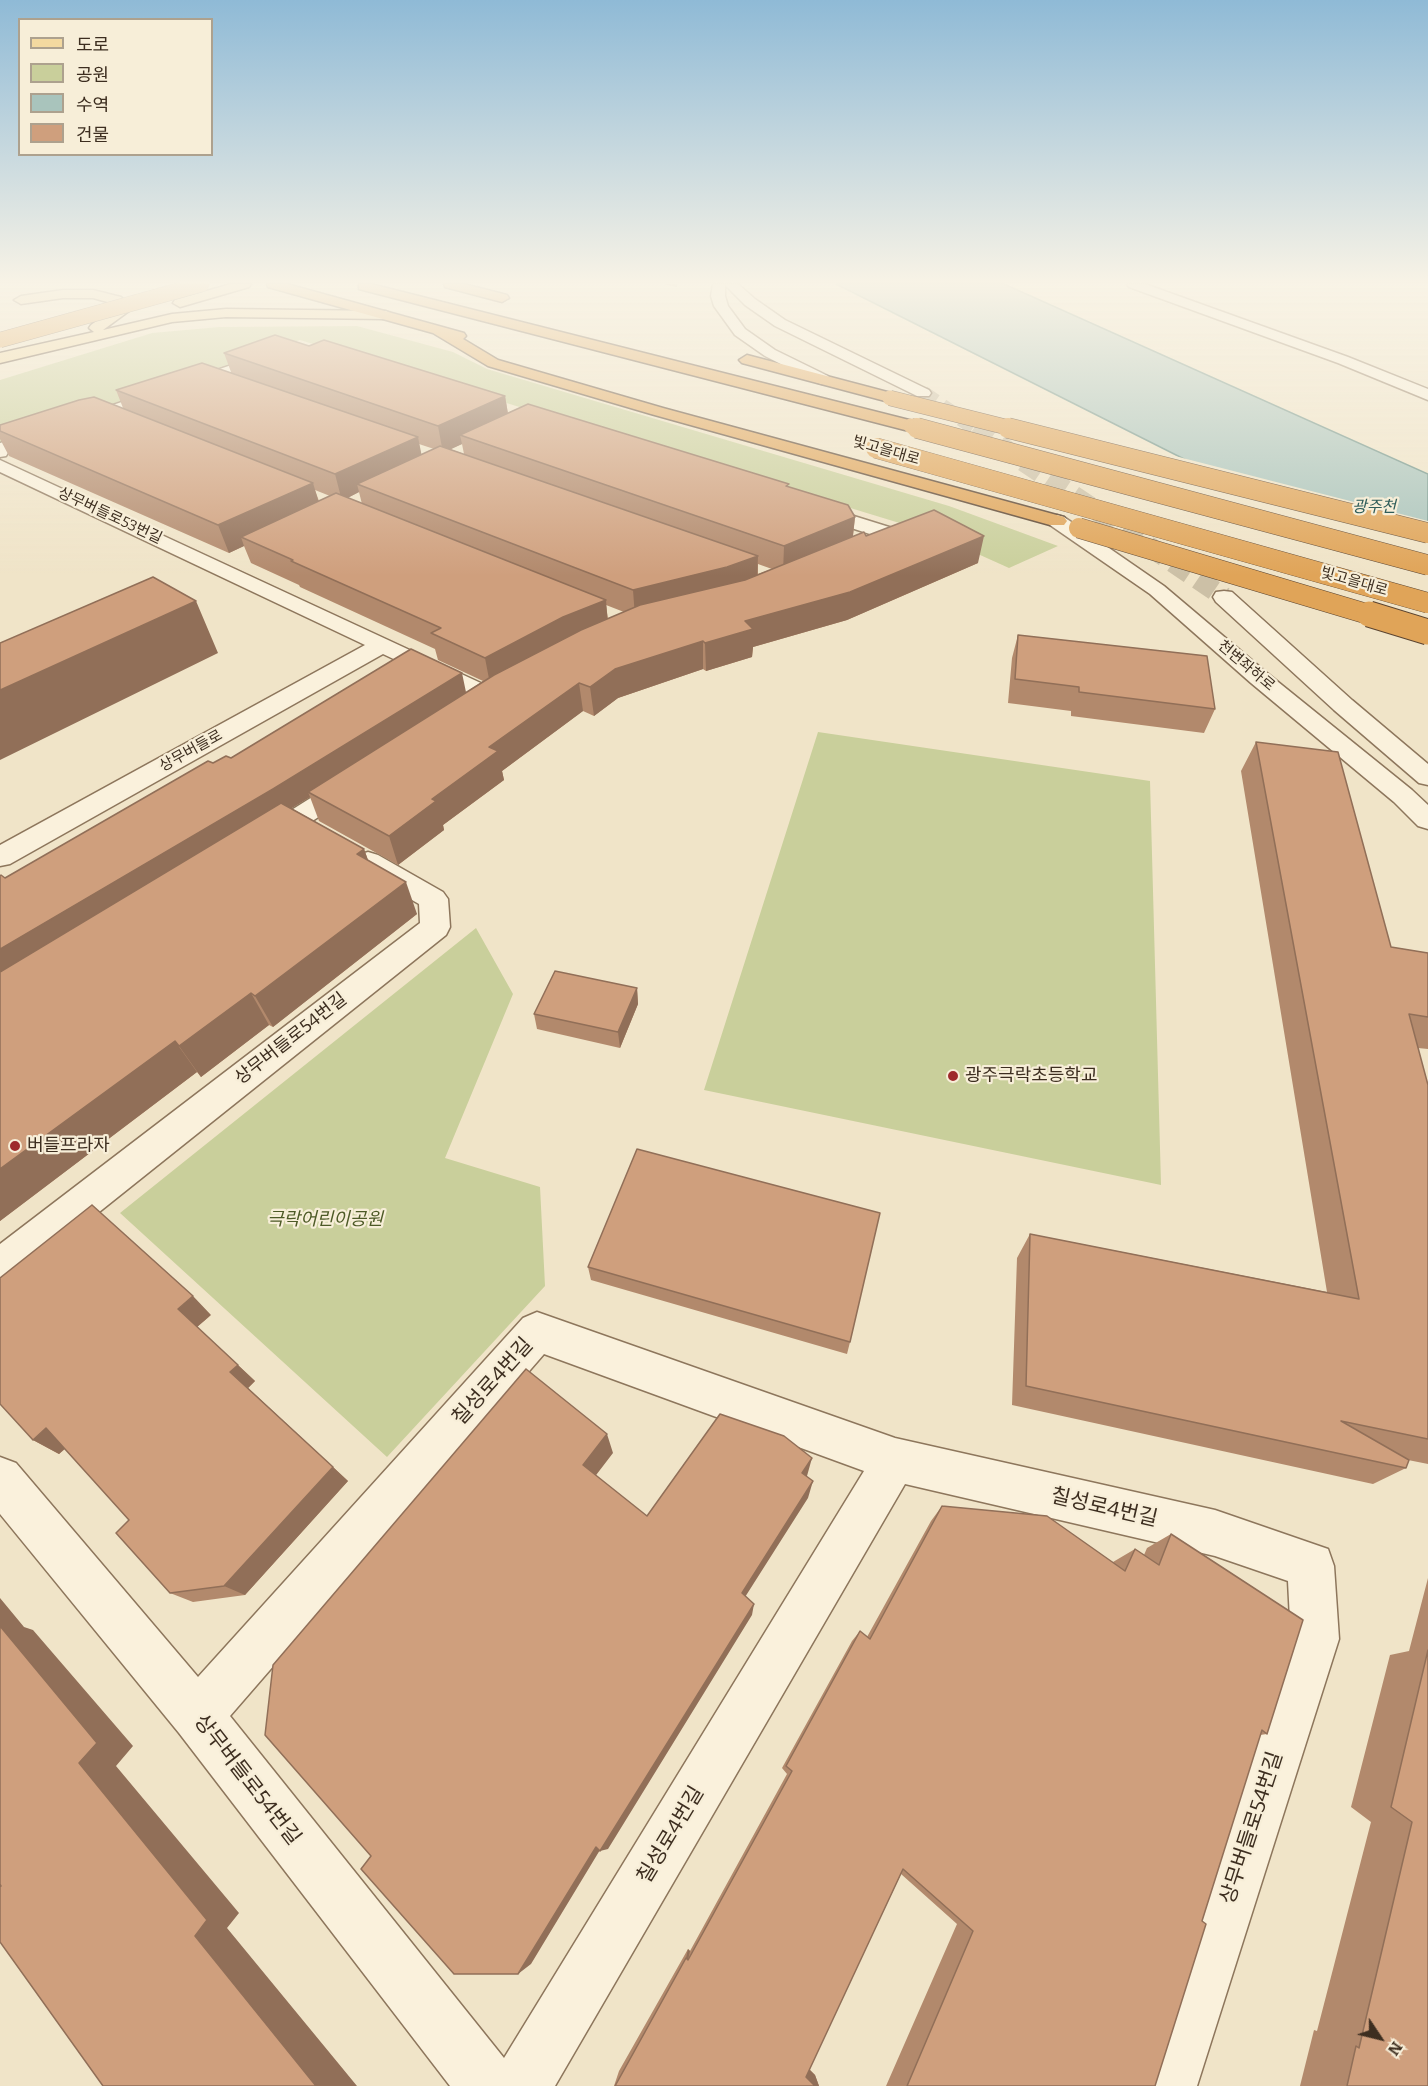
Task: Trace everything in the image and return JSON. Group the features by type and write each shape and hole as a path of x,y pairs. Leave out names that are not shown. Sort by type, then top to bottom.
{"highway":[{"path":"556,381 1057,521 1428,632"},
{"name":"빛고을대로","path":"738,381 1428,566"},
{"path":"830,381 1428,533"},
{"name":"빛고을대로","path":"871,446 1428,603"}],"street":[{"path":"0,452 2,448 194,381"},
{"path":"219,381 240,389"},
{"path":"899,381 923,393"},
{"path":"1395,381 1428,395"},
{"path":"102,413 132,425"},
{"name":"상무버들로53번길","path":"0,465 382,645"},
{"path":"797,504 895,535 855,552"},
{"name":"천변좌하로","path":"1057,521 1157,591 1403,796 1428,820"},
{"path":"219,568 240,558"},
{"name":"천변좌하로","path":"1224,597 1343,705 1428,777"},
{"path":"382,645 499,691 460,714"},
{"name":"상무버들로","path":"0,857 382,645"},
{"path":"246,850 373,771"},
{"name":"상무버들로54번길","path":"0,1267 435,927 433,899 295,821"},
{"name":"칠성로4번길","path":"197,1715 537,1332 895,1460 1215,1533 1311,1566"},
{"name":"칠성로4번길","path":"521,2086 895,1460"},
{"name":"상무버들로54번길","path":"0,1479 197,1715 488,2086"},
{"name":"상무버들로54번길","path":"1167,2086 1315,1639 1311,1566"}],"green space":[{"path":"0,381 178,381 0,442"},
{"path":"435,381 529,381 949,506 1058,546 1009,568 929,532"},
{"path":"818,732 1150,781 1161,1185 704,1090"},
{"name":"극락어린이공원","path":"476,928 513,994 445,1158 540,1187 545,1286 387,1457 120,1213"}],"water":[{"name":"광주천","path":"1030,381 1221,381 1428,474 1428,602 1188,461"}],"pier":[{"path":"1171,455 1428,521 1428,605 1187,463"}],"building":[{"path":"144,381 256,381 418,437 335,474 116,390"},
{"path":"307,381 458,381 505,396 438,426"},
{"path":"94,397 313,483 218,525 0,431 0,425"},
{"path":"528,404 789,484 786,486 848,505 855,517 784,546 460,435"},
{"path":"440,446 758,556 727,567 633,590 357,484"},
{"path":"336,493 606,600 563,617 485,658 431,633 441,628 241,537"},
{"path":"934,510 984,536 850,592 745,621 753,629 705,643 703,641 615,669 590,687 579,683 489,747 498,751 432,799 436,801 389,836 308,792 494,675 581,630 640,605 745,580 864,532 866,536"},
{"path":"153,577 196,601 0,690 0,643"},
{"path":"1018,635 1207,656 1215,709 1079,692 1079,687 1015,679"},
{"path":"411,649 462,673 273,789 0,949 1,875 5,878 208,761 213,763 226,756 231,758"},
{"path":"1256,742 1338,752 1391,947 1428,953 1428,1017 1409,1014 1428,1085 1428,1439 1341,1421 1409,1460 1406,1468 1026,1386 1030,1234 1359,1299"},
{"path":"281,803 364,849 357,854 406,882 255,996 251,993 179,1046 175,1041 0,1169 0,972"},
{"path":"555,971 637,988 618,1032 534,1014"},
{"path":"637,1149 880,1213 850,1342 588,1267"},
{"path":"92,1205 193,1296 178,1309 238,1365 230,1372 333,1467 224,1586 170,1593 116,1533 129,1520 46,1428 33,1440 0,1404 0,1278"},
{"path":"526,1369 607,1434 583,1465 647,1516 720,1414 784,1436 812,1458 802,1473 813,1481 742,1593 754,1604 600,1851 596,1847 518,1974 454,1974 361,1869 371,1856 265,1735 273,1665"},
{"path":"942,1506 1047,1516 1125,1571 1135,1549 1159,1565 1171,1534 1303,1620 1267,1734 1262,1730 1202,1921 1206,1924 1155,2086 907,2086 973,1931 903,1869 806,2077 815,2086 615,2086 686,1958 688,1960 792,1771 786,1766 860,1631 870,1639"},
{"path":"0,1626 97,1743 79,1763 207,1920 195,1936 316,2086 103,2086 0,1942"},
{"path":"1428,1650 1428,2086 1347,2086 1356,2046 1359,2048 1412,1822 1391,1807"}],"tunnel":[{"path":"923,393 976,429"},
{"path":"974,428 1224,597"}],"place":[{"name":"광주극락초등학교","path":"953,1076"},
{"name":"버들프라자","path":"15,1146"}]}
